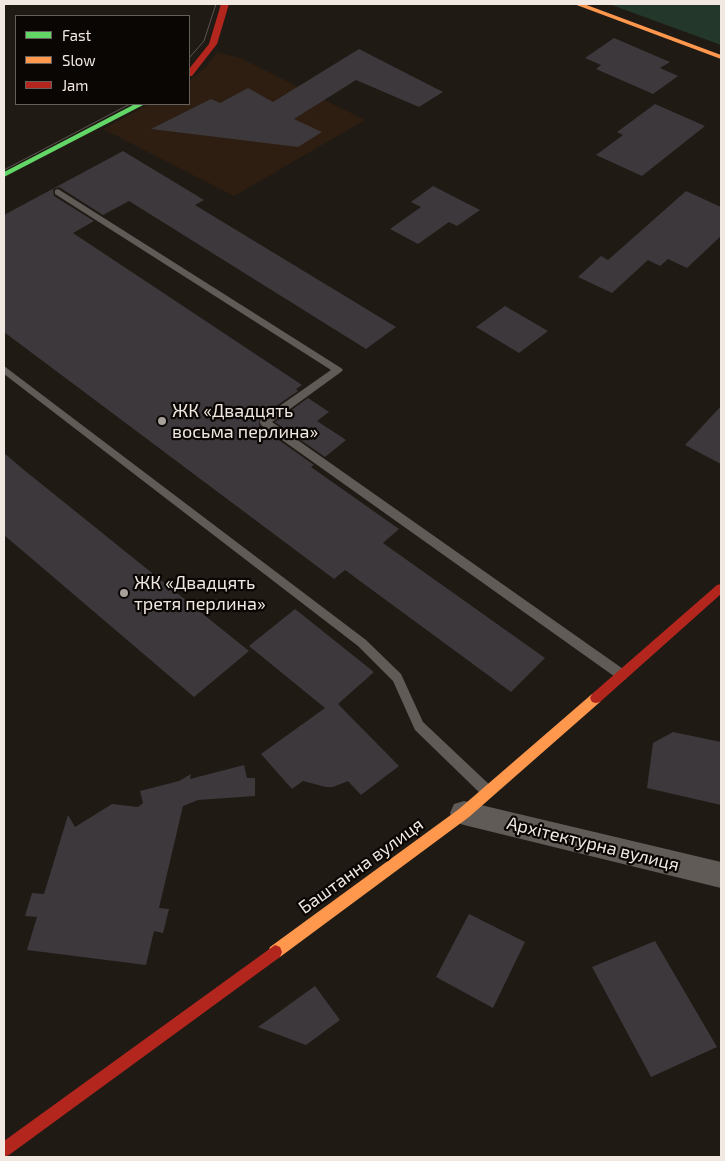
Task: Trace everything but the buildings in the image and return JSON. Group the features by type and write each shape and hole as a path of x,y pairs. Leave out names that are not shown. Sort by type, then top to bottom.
{"street":[{"path":"190,73 213,44 225,4"},
{"path":"578,4 721,57"},
{"path":"4,175 139,105"},
{"name":"Баштанна вулиця","path":"4,1150 464,813 721,588"},
{"name":"Архітектурна вулиця","path":"464,813 721,876"}],"lane":[{"path":"58,192 338,370 264,422 622,675"},
{"path":"4,370 362,644 397,678 419,726 488,792"}],"shaded area":[{"path":"217,52 240,58 365,120 234,196 103,129 147,105 190,105 190,80 206,67"}],"green space":[{"path":"609,4 721,4 721,45"}],"tram line":[{"path":"190,57 204,41 216,4"},
{"path":"4,170 128,105"}],"traffic: fast":[{"path":"4,175 139,105"}],"traffic: slow":[{"path":"578,4 721,57"},
{"path":"275,952 464,813 596,698"}],"traffic: jam":[{"path":"190,73 213,44 225,4"},
{"path":"596,698 721,588"},
{"path":"4,1150 275,952"}],"place":[{"name":"ЖК «Двадцять восьма перлина»","path":"162,421"},
{"name":"ЖК «Двадцять третя перлина»","path":"124,593"}]}
